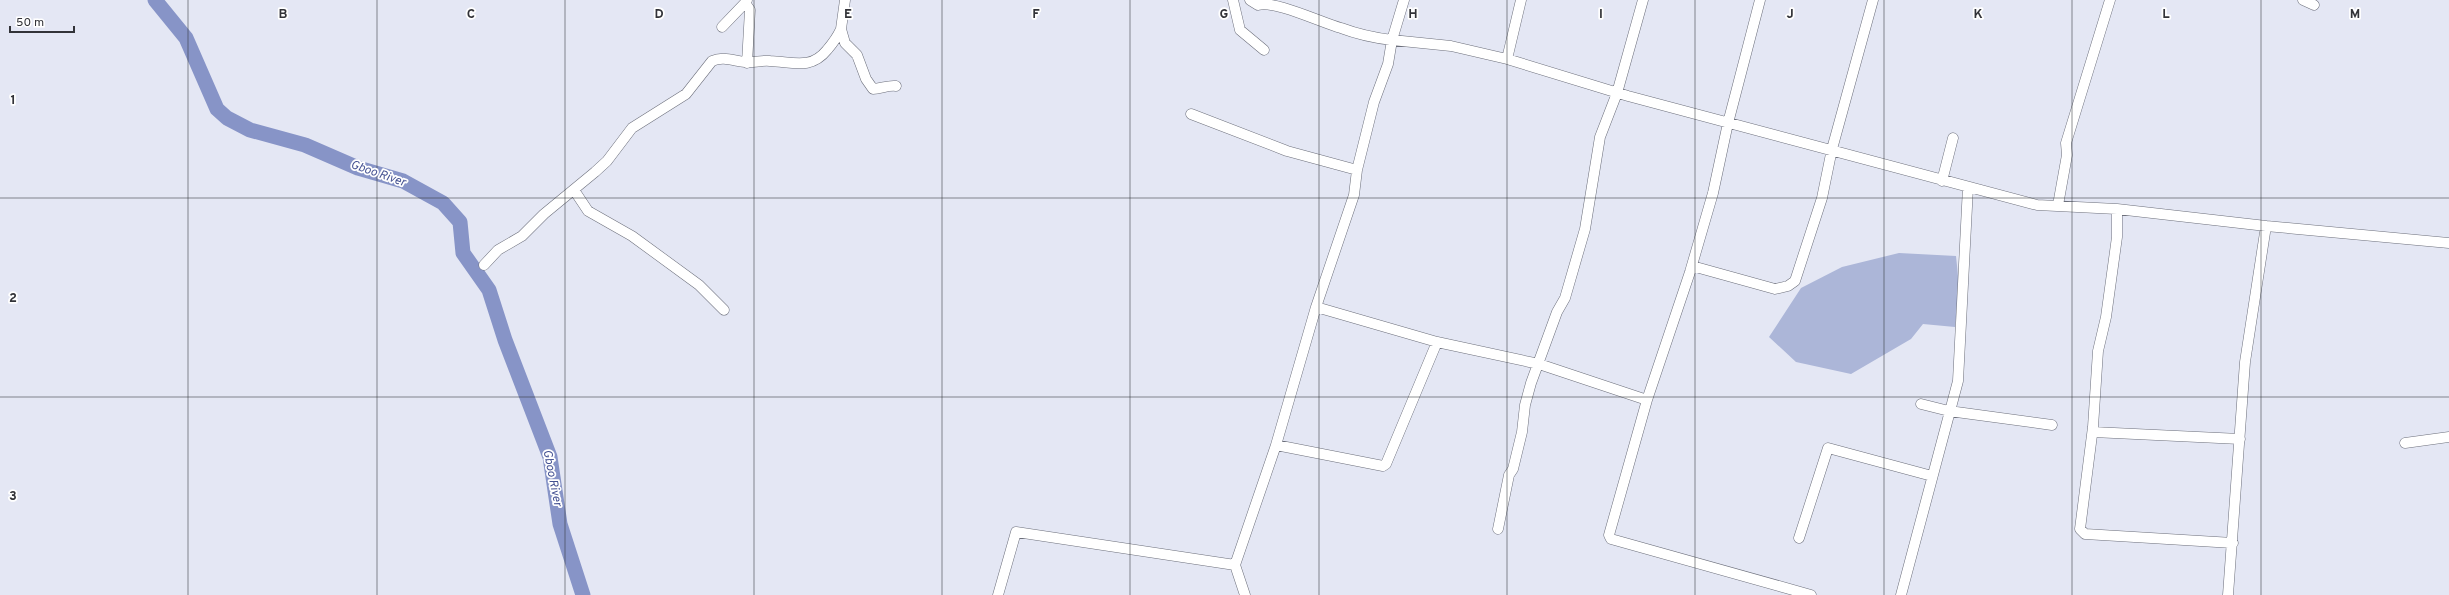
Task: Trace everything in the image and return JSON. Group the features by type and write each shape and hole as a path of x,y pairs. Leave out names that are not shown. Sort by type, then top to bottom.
{"street":[{"path":"484,265 498,250 522,236 544,214 607,161 632,128 686,94 712,61 718,58 747,63 771,61 797,64 821,59 837,39 841,29 845,0"},
{"path":"1233,0 1240,30 1264,50"},
{"path":"1250,0 1258,5 1265,3 1292,8 1343,29 1392,40 1444,45 1507,59 1617,93 1832,149 1942,181 2037,205 2117,209 2266,226 2449,243"},
{"path":"1246,595 1235,565 1276,445 1316,307 1354,195 1356,170 1374,102 1388,64 1392,40 1404,0"},
{"path":"1507,59 1521,0"},
{"path":"1498,529 1509,475 1513,469 1522,432 1525,405 1557,312 1566,298 1585,229 1600,137 1617,93 1643,0"},
{"path":"1760,0 1728,123 1713,193 1692,266 1647,400 1610,535 1611,539 1811,595"},
{"path":"1692,266 1775,289 1788,286 1795,280 1822,198 1832,149 1873,0"},
{"path":"2058,205 2067,155 2066,143 2110,0"},
{"path":"2303,0 2314,5"},
{"path":"722,27 746,2 750,10 747,63"},
{"path":"841,29 845,43 857,55 866,79 873,89 896,86"},
{"path":"1191,114 1287,151 1356,170"},
{"path":"1942,181 1952,138"},
{"path":"1901,595 1958,381 1968,187"},
{"path":"574,190 588,211 632,236 693,280 724,310"},
{"path":"2117,209 2116,237 2106,317 2098,351 2093,432 2080,529 2082,532 2233,543"},
{"path":"2228,595 2233,543 2245,362 2266,226"},
{"path":"1316,307 1437,342 1539,364 1647,400"},
{"path":"1276,445 1383,466 1386,464 1437,342"},
{"path":"1921,404 1949,411 2052,425"},
{"path":"2093,432 2240,439"},
{"path":"2405,443 2449,437"},
{"path":"1799,538 1828,448 1932,476"},
{"path":"998,595 1016,532 1235,565"}],"shaded area":[{"path":"1899,253 1956,256 1959,285 1955,327 1923,324 1911,339 1851,374 1796,362 1769,337 1801,288 1842,267"}],"waterway":[{"name":"Gboo River","path":"155,0 186,38 217,109 227,118 250,130 305,145 358,168 403,181 443,203 460,222 463,253 489,290 505,340 550,457 560,524 583,595"}]}
